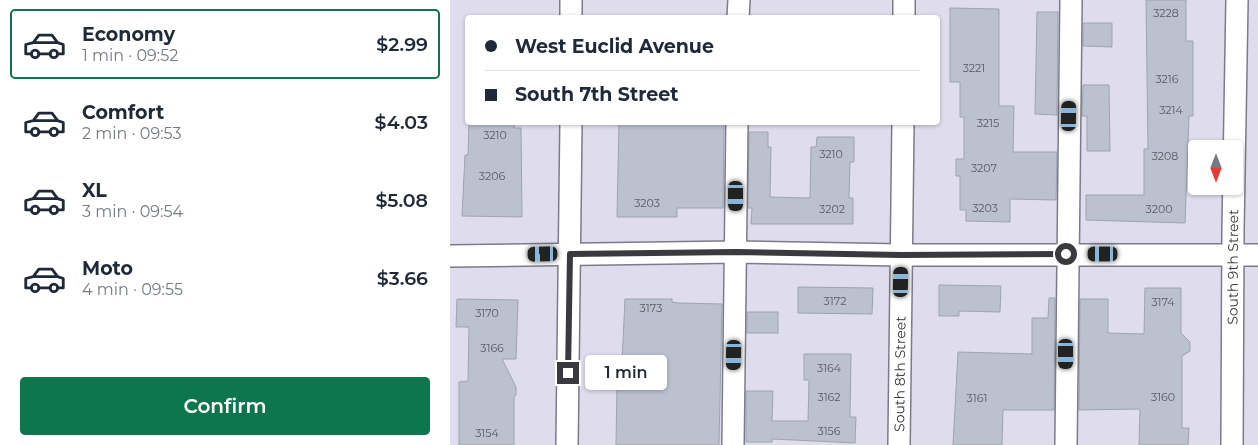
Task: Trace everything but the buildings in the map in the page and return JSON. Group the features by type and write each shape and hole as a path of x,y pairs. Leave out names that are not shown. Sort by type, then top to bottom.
{"street":[{"path":"571,0 571,15"},
{"path":"738,15 739,0"},
{"path":"904,0 904,15"},
{"path":"1066,445 1066,254 1071,0"},
{"name":"South 9th Street","path":"1232,445 1233,255 1238,0"},
{"path":"567,445 571,125"},
{"path":"733,445 737,125"},
{"name":"South 8th Street","path":"899,445 902,125"},
{"path":"450,256 736,252 901,255 1258,255"}],"route":[{"path":"568,373 570,254 736,252 901,255 1066,254"}]}
